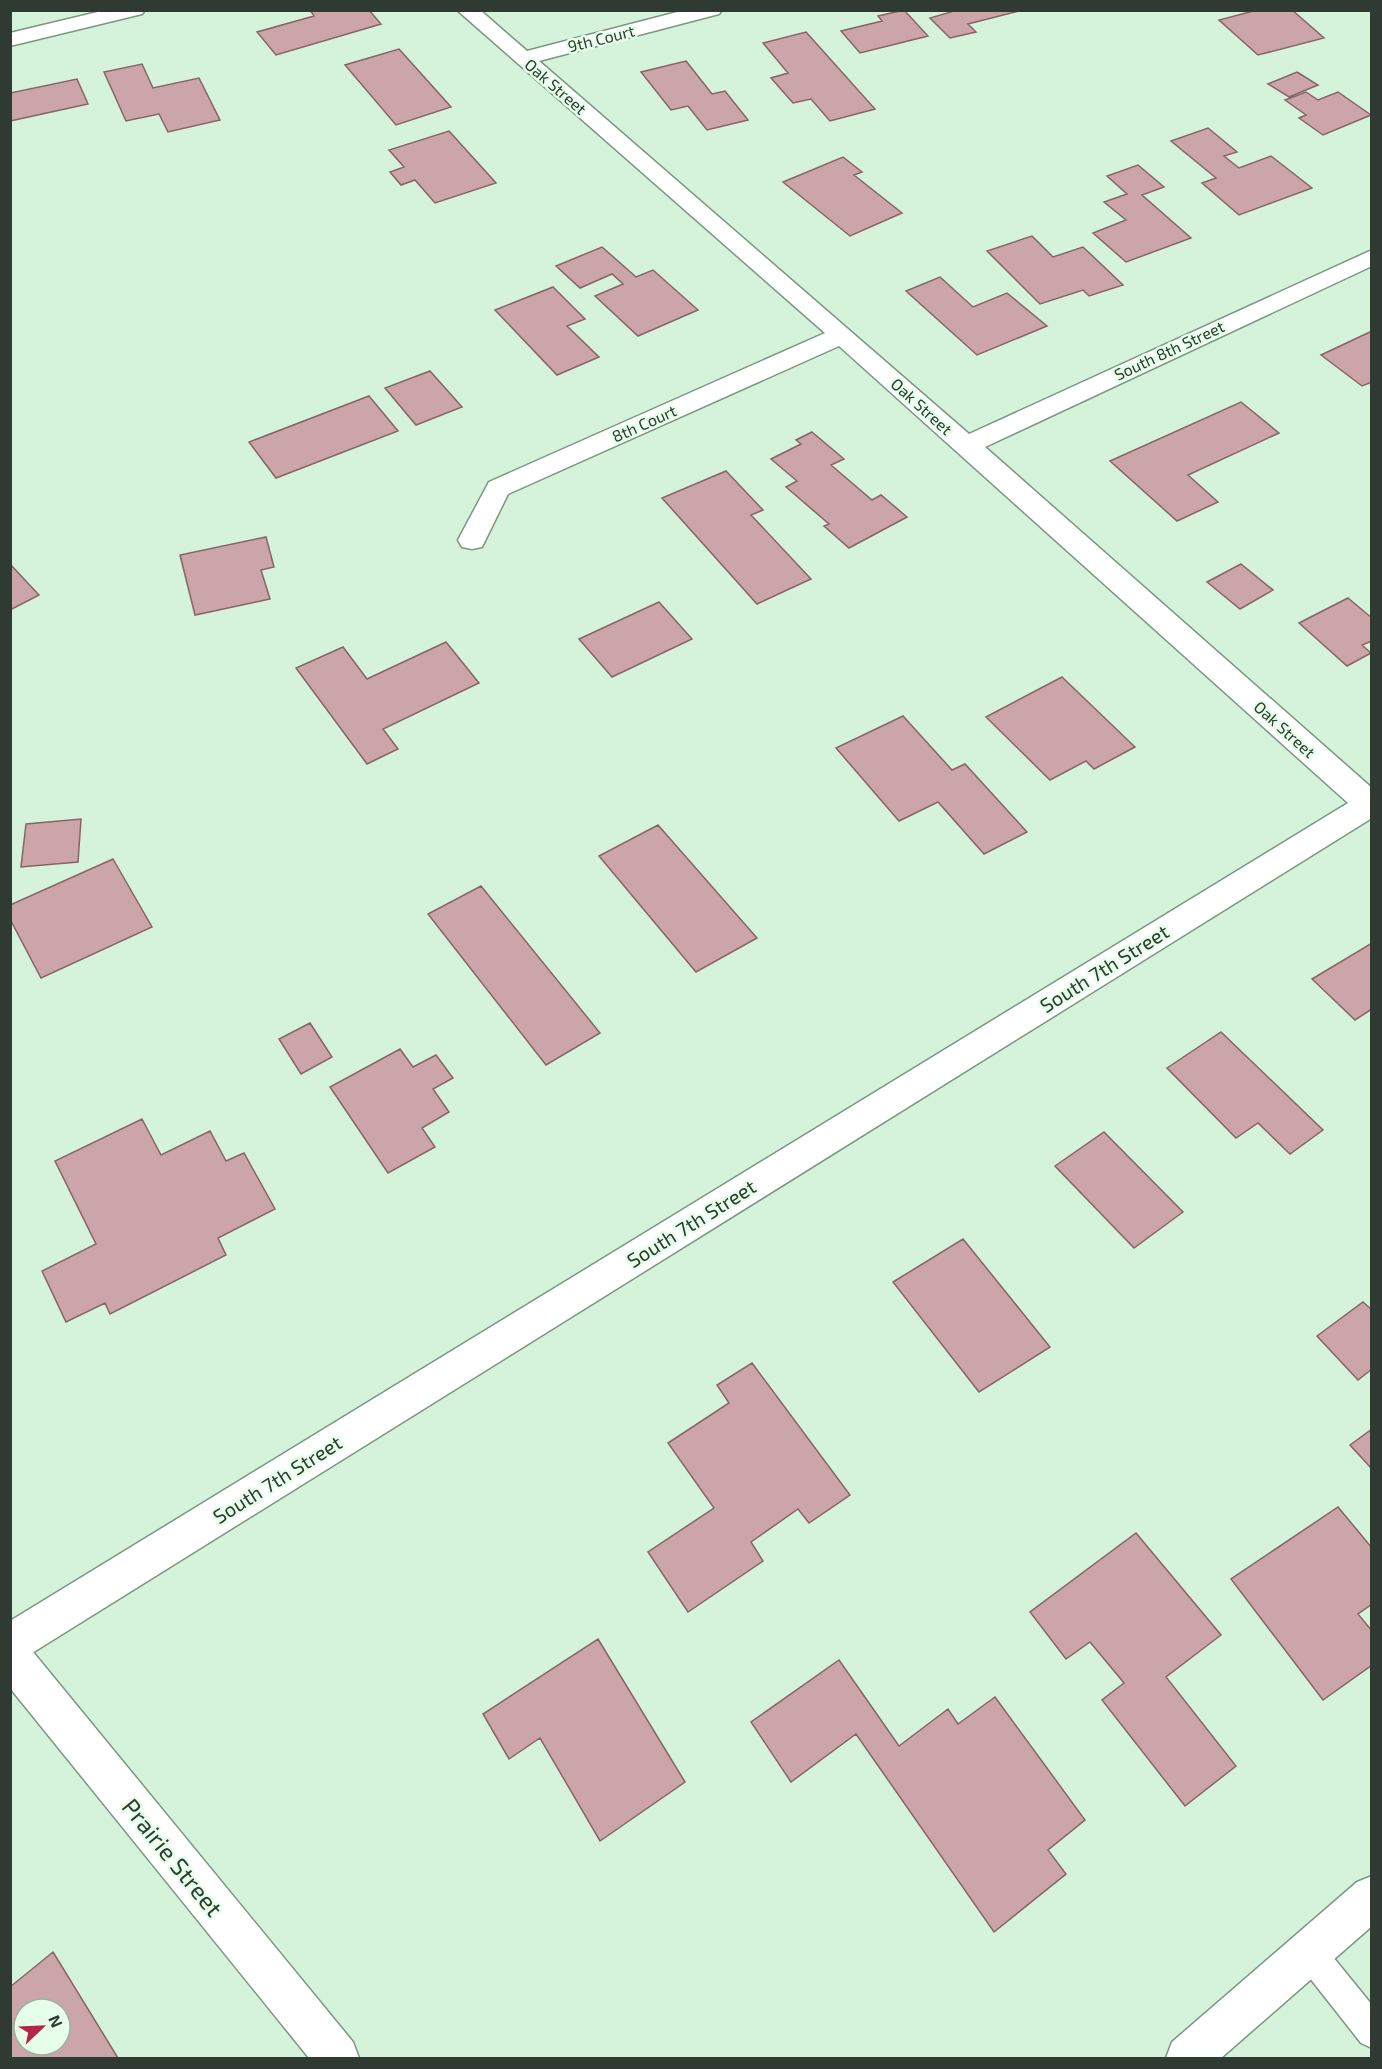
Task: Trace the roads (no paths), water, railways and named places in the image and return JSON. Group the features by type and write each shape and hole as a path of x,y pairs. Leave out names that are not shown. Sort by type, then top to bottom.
{"street":[{"path":"10,40 135,10"},
{"name":"Oak Street","path":"467,10 842,335 1371,805"},
{"name":"9th Court","path":"524,58 712,10"},
{"name":"South 8th Street","path":"967,445 1371,256"},
{"name":"8th Court","path":"472,540 498,489 842,335"},
{"name":"South 7th Street","path":"10,1644 1371,805"},
{"name":"Prairie Street","path":"10,1655 337,2058"},
{"path":"1188,2058 1371,1897"}],"lane":[{"path":"1309,1952 1371,2032"}]}
